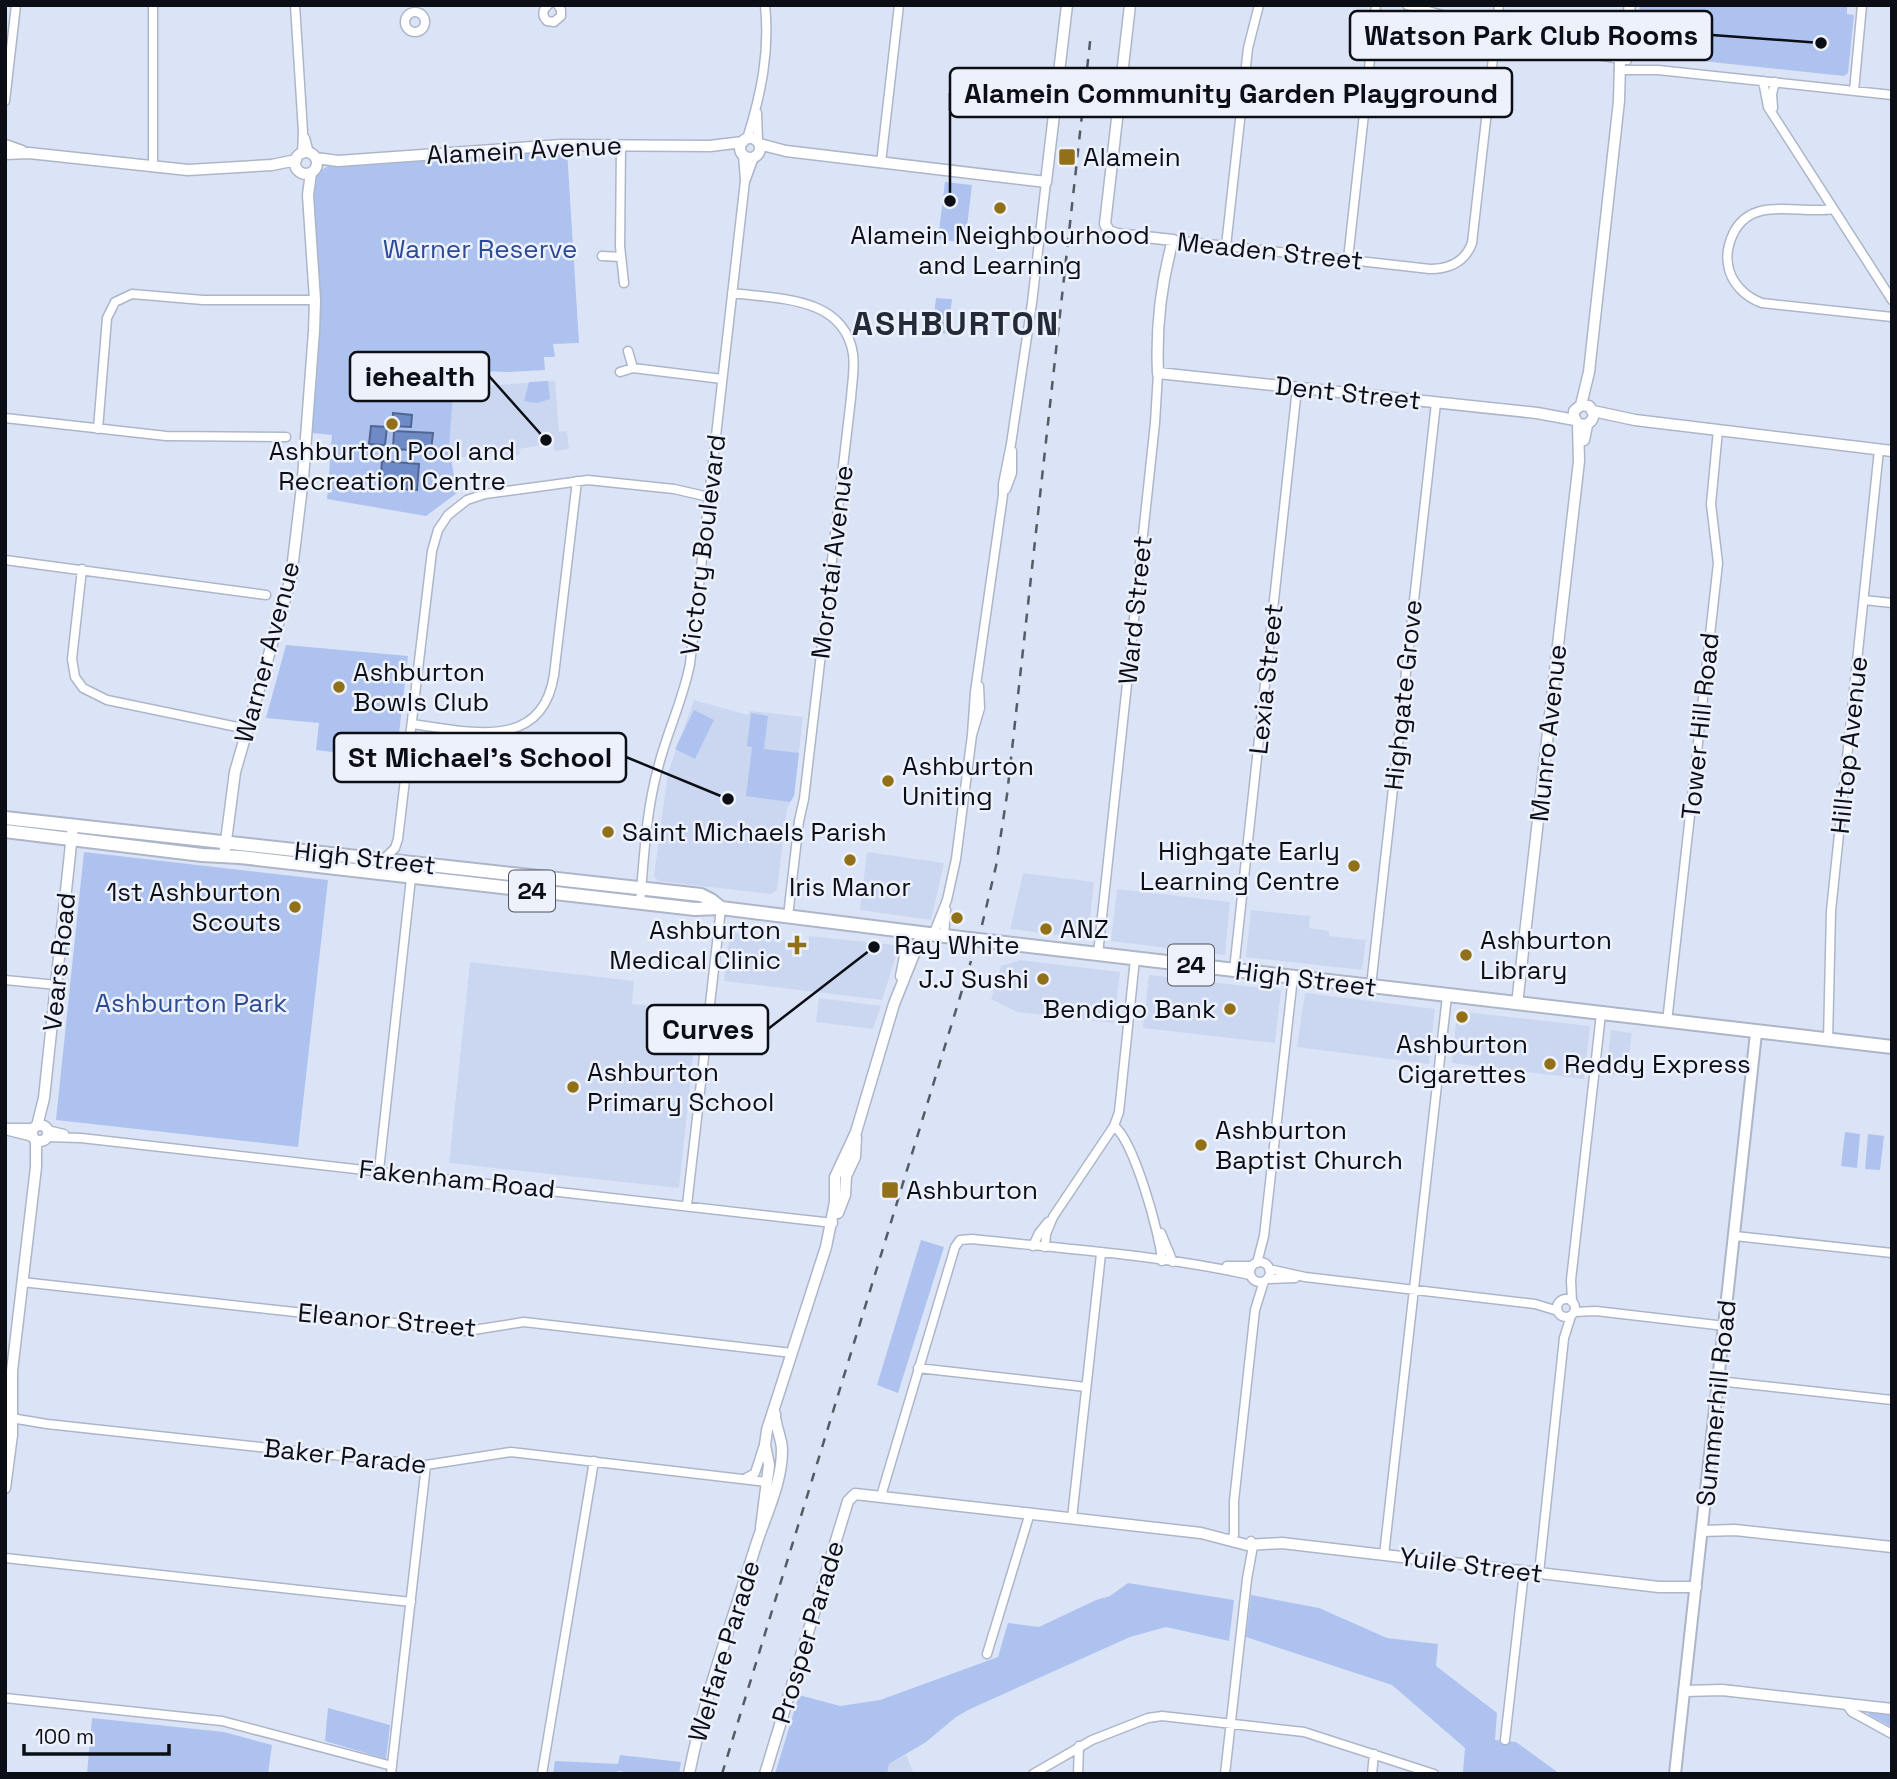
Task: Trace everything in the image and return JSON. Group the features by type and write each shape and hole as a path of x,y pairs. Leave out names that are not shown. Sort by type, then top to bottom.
{"main road":[{"name":"High Street","path":"5,818 73,832 224,856 706,910 721,908 905,932 1892,1047"},
{"name":"High Street","path":"5,831 73,832 226,842 701,895 721,908"},
{"name":"Summerhill Road","path":"1675,1774 1756,1032"}],"street":[{"path":"5,101 16,5"},
{"path":"153,5 153,167"},
{"name":"Warner Avenue","path":"224,856 233,784 291,578 306,441 315,300 295,5"},
{"path":"548,5 543,16 547,21 554,22 561,16 558,5"},
{"name":"Victory Boulevard","path":"640,903 656,772 679,709 687,677 745,181 744,147 757,107 766,52 765,5"},
{"path":"881,163 900,5"},
{"path":"933,935 947,900 958,850 972,735 980,708 979,676 1003,495 1012,473 1011,444 1037,265 1067,5"},
{"name":"Meaden Street","path":"1130,5 1105,224 1109,231 1168,240 1440,269 1460,261 1472,243 1496,30"},
{"path":"1226,246 1250,38 1259,5"},
{"path":"1348,259 1376,5"},
{"path":"1407,5 1557,48 1587,52 1658,70 1892,95"},
{"path":"1496,30 1499,5"},
{"path":"1854,91 1862,5"},
{"name":"Munro Avenue","path":"1517,1004 1629,10"},
{"path":"1763,81 1766,100 1774,115 1892,300"},
{"path":"1774,115 1772,100 1775,82"},
{"name":"Victory Boulevard","path":"745,181 757,149 757,107"},
{"path":"757,149 753,139 744,147 748,158 757,149 786,151 1046,182"},
{"name":"Alamein Avenue","path":"5,145 29,153"},
{"name":"Alamein Avenue","path":"5,154 29,153 188,170 561,145 744,147"},
{"path":"621,145 621,257 624,282"},
{"path":"1833,209 1817,211 1770,208 1749,216 1737,227 1730,241 1727,260 1733,280 1749,297 1762,303 1892,317"},
{"name":"Ward Street","path":"1098,954 1155,423 1158,339 1168,240"},
{"path":"601,257 621,257"},
{"path":"99,429 107,318 111,307 120,298 140,293 203,300 315,300"},
{"name":"Morotai Avenue","path":"732,293 796,301 818,307 842,328 853,355 851,398 788,916"},
{"path":"628,351 633,368"},
{"path":"620,372 633,368 722,379"},
{"name":"Dent Street","path":"1158,373 1537,414 1635,420 1892,451"},
{"name":"Lexia Street","path":"1234,970 1297,388"},
{"name":"Highgate Grove","path":"1371,986 1436,403"},
{"path":"5,418 178,437 286,437"},
{"name":"Tower Hill Road","path":"1667,1022 1718,564 1711,504 1718,430"},
{"name":"Hilltop Avenue","path":"1828,1041 1831,911 1879,450"},
{"path":"383,860 395,848 398,839 432,551 442,523 460,504 476,496 577,481 594,480 710,492"},
{"path":"412,724 498,733 513,730 529,722 547,701 554,676 577,481"},
{"path":"5,560 266,595"},
{"path":"82,569 72,664 75,677 83,688 107,700 247,729"},
{"path":"1864,600 1892,603"},
{"name":"Vears Road","path":"5,1489 11,1444 8,1421 12,1371 73,832"},
{"path":"379,1170 411,877"},
{"path":"687,1205 721,908"},
{"name":"Welfare Parade","path":"689,1774 704,1711 761,1528 770,1508 772,1482 765,1439 832,1223 843,1201 841,1174 855,1157 856,1132 898,994 906,951 905,932"},
{"name":"Welfare Parade","path":"898,994 933,935"},
{"path":"1033,1246 1043,1227 1053,1217 1114,1126 1119,1112 1135,959"},
{"path":"1231,1536 1255,1310 1253,1271 1264,1236 1293,977"},
{"path":"5,980 57,985"},
{"path":"1384,1555 1447,996"},
{"path":"1539,1573 1601,1014"},
{"path":"1114,1126 1124,1138 1173,1262"},
{"name":"Fakenham Road","path":"5,1129 832,1223"},
{"path":"1045,1247 1046,1234 1053,1217"},
{"path":"1156,1224 1162,1261"},
{"path":"1255,1310 1268,1267 1264,1236"},
{"path":"1735,1236 1892,1253"},
{"path":"881,1496 955,1247 963,1239 1253,1271 1268,1267 1305,1278"},
{"path":"1072,1518 1101,1254"},
{"path":"1253,1271 1258,1282 1305,1278 1725,1326"},
{"name":"Eleanor Street","path":"22,1282 467,1331 524,1322 792,1353"},
{"path":"918,1368 1086,1387"},
{"name":"Vears Road","path":"5,1398 12,1371"},
{"path":"1718,1381 1892,1400"},
{"name":"Welfare Parade","path":"772,1482 782,1450 775,1425 775,1410"},
{"name":"Baker Parade","path":"8,1421 426,1465 441,1465 507,1451 772,1482"},
{"path":"740,1479 751,1477 755,1473 765,1439"},
{"path":"542,1774 594,1461"},
{"path":"5,1698 222,1721 391,1770 426,1465"},
{"name":"Yuile Street","path":"855,1494 1231,1536 1250,1544 1266,1539 1695,1592"},
{"name":"Prosper Parade","path":"765,1774 848,1501 855,1494"},
{"path":"987,1654 1030,1513"},
{"path":"1703,1526 1892,1547"},
{"path":"1225,1774 1250,1544"},
{"path":"5,1558 411,1602"},
{"path":"1505,1740 1524,1572"},
{"path":"1684,1686 1892,1709"},
{"path":"1846,1704 1852,1712 1892,1734"},
{"path":"1033,1774 1079,1746 1157,1716 1304,1732 1434,1774"},
{"path":"1078,1774 1079,1746"},
{"path":"1372,1774 1374,1754"}],"shaded area":[{"path":"555,381 559,432 567,431 569,449 555,451 553,443 519,449 520,455 502,457 501,451 451,459 449,447 453,388"},
{"path":"393,413 412,415 411,427 392,426"},
{"path":"371,426 387,427 385,445 369,444"},
{"path":"394,431 433,433 431,451 393,449"},
{"path":"382,461 419,464 417,490 380,488"},
{"path":"694,700 748,715 750,711 803,717 794,796 787,808 777,890 771,894 658,881 654,876 668,772"},
{"path":"867,852 944,863 931,920 860,910"},
{"path":"1023,873 1094,882 1088,939 1010,929"},
{"path":"1117,889 1230,902 1225,955 1111,941"},
{"path":"1251,910 1310,916 1309,928 1329,931 1329,936 1366,940 1362,970 1246,957"},
{"path":"730,932 771,937 778,943 781,943 781,940 808,943 809,936 895,945 898,950 882,1000 724,981"},
{"path":"1020,960 1120,972 1114,1023 1017,1012 991,999 1001,966"},
{"name":"Ashburton Primary School","path":"470,962 634,981 632,1004 698,1010 679,1188 449,1163"},
{"path":"1149,975 1281,990 1275,1043 1143,1028"},
{"path":"1305,993 1435,1009 1429,1064 1297,1047"},
{"path":"819,998 881,1006 873,1029 816,1022"},
{"path":"1457,1011 1590,1026 1584,1079 1452,1063"},
{"path":"1611,1030 1632,1033 1626,1077 1606,1074"},
{"path":"906,1755 914,1774 887,1774 889,1764"}],"green space":[{"path":"1640,5 1847,5 1847,14 1854,15 1848,73 1844,76 1636,54"},
{"name":"Warner Reserve","path":"567,150 579,343 553,344 555,357 544,357 545,370 455,370 449,447 457,493 426,516 327,499 332,435 312,433 320,306 312,182 316,173 328,166"},
{"path":"945,182 972,185 965,243 938,239"},
{"path":"936,298 952,299 948,334 932,332"},
{"path":"548,381 550,399 537,403 524,401 529,382"},
{"name":"Ashburton Bowls Club","path":"286,645 408,656 396,760 316,750 319,723 266,718"},
{"path":"694,710 714,720 695,759 675,749"},
{"path":"751,713 768,716 764,749 799,753 794,796 790,802 746,796 752,747 747,746"},
{"name":"Ashburton Park","path":"84,852 328,880 298,1147 56,1120"},
{"path":"1845,1132 1860,1134 1857,1168 1841,1166"},
{"path":"1868,1134 1884,1136 1880,1170 1865,1169"},
{"path":"921,1240 944,1247 898,1393 877,1385"},
{"path":"1128,1583 1234,1600 1229,1641 1166,1627 1130,1637 970,1709 926,1742 889,1764 887,1774 775,1774 799,1695 840,1706 880,1700 998,1657 1008,1623 1039,1627 1110,1596"},
{"path":"1251,1595 1319,1608 1387,1638 1438,1644 1436,1666 1497,1713 1495,1740 1516,1742 1560,1774 1463,1772 1465,1748 1392,1685 1246,1637"},
{"path":"328,1708 390,1725 386,1759 325,1741"},
{"path":"1868,1712 1892,1714 1892,1727 1869,1715"},
{"path":"92,1718 224,1732 272,1745 268,1774 87,1774"},
{"path":"620,1755 681,1762 679,1774 618,1771 617,1774 553,1774 555,1761 618,1764"}],"railway":[{"path":"982,925 996,866 1007,795 1091,33"},
{"path":"722,1774 971,961"}],"place":[{"name":"Watson Park Club Rooms","path":"1821,43"},
{"name":"Alamein","path":"1067,157"},
{"name":"Alamein Community Garden Playground","path":"950,201"},
{"name":"Alamein Neighbourhood and Learning","path":"1000,208"},
{"name":"Ashburton Pool and Recreation Centre","path":"392,424"},
{"name":"iehealth","path":"546,440"},
{"name":"Ashburton Bowls Club","path":"339,687"},
{"name":"Ashburton Uniting","path":"888,781"},
{"name":"St Michael's School","path":"728,799"},
{"name":"Saint Michaels Parish","path":"608,832"},
{"name":"Iris Manor","path":"850,860"},
{"name":"Highgate Early Learning Centre","path":"1354,866"},
{"name":"1st Ashburton Scouts","path":"295,907"},
{"name":"Ray White","path":"957,918"},
{"name":"ANZ","path":"1046,929"},
{"name":"Ashburton Medical Clinic","path":"797,945"},
{"name":"Curves","path":"874,947"},
{"name":"Ashburton Library","path":"1466,955"},
{"name":"J.J Sushi","path":"1043,979"},
{"name":"Bendigo Bank","path":"1230,1009"},
{"name":"Ashburton Cigarettes","path":"1462,1017"},
{"name":"Reddy Express","path":"1550,1064"},
{"name":"Ashburton Primary School","path":"573,1087"},
{"name":"Ashburton Baptist Church","path":"1201,1145"},
{"name":"Ashburton","path":"890,1190"}],"district":[{"name":"ASHBURTON","path":"956,323"}]}
